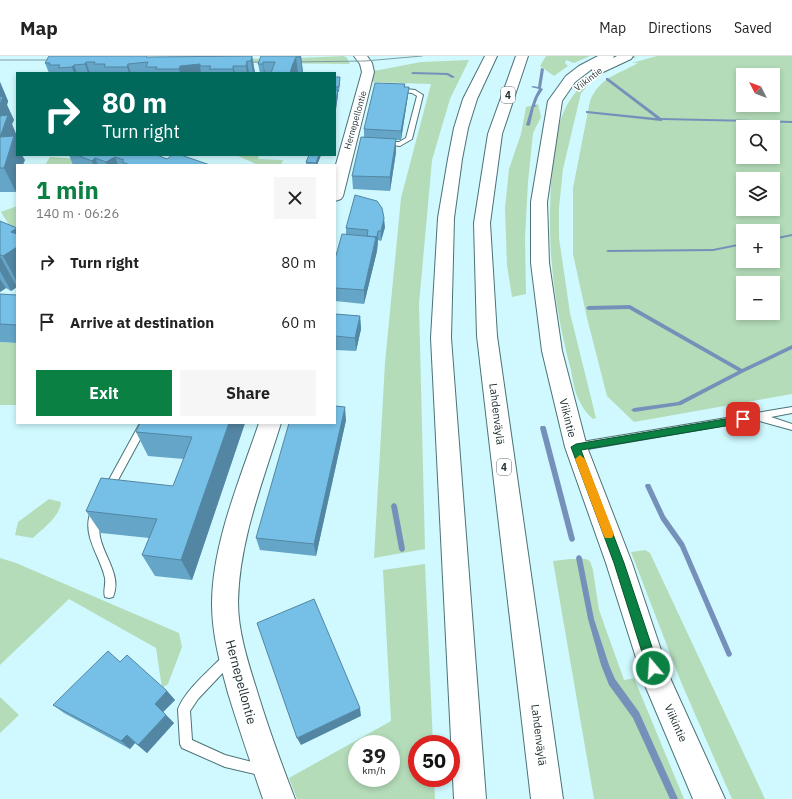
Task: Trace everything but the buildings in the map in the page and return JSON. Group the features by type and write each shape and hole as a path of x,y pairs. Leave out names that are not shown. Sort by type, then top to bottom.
{"main road":[{"name":"Hernepellontie","path":"336,193 368,88 368,68 360,56"},
{"name":"Lahdenväylä","path":"522,56 495,134 482,223 487,336 547,799"},
{"path":"495,134 535,56"},
{"name":"Viikintie","path":"608,56 582,69 562,88 555,101 539,202 540,263 552,351 576,447 619,563 658,684 710,799"},
{"name":"Viikintie","path":"549,134 564,103 578,85 600,68 627,56"},
{"path":"470,799 440,338 446,218 454,166 461,128 470,98 487,59"},
{"name":"Hernepellontie","path":"270,424 236,533 228,582 226,621 231,655 256,738 279,799"}],"lane":[{"path":"378,143 400,144 409,139 420,94 413,91 392,90"},
{"path":"576,447 792,410"},
{"path":"758,416 792,427"},
{"path":"109,593 112,588 111,580 96,545 93,527 96,513 102,500 144,424"},
{"path":"231,655 194,695 184,709 186,744 225,761 269,772"}],"green space":[{"path":"57,56 277,59 344,56 350,64 249,63"},
{"path":"546,56 590,56 574,63 566,60 565,63 568,66 554,76 540,66"},
{"path":"632,56 637,57 611,67 598,75 581,93 563,169 559,208 559,238 570,313 596,418 593,419 583,408 576,393 557,305 553,279 550,231 553,163 560,123 565,109 577,90 593,76"},
{"path":"657,56 792,56 792,394 634,422 607,396 587,318 573,254 573,188 590,101 594,93 604,82 638,63 632,63"},
{"path":"469,60 450,99 432,160 419,304 425,549 374,558 385,363 401,198 431,84 372,82 374,71 421,62"},
{"path":"538,104 541,117 533,133 528,182 525,238 526,294 512,297 507,265 505,208 509,169 521,134 526,107"},
{"path":"238,156 259,156 258,159 283,160 281,164 256,164"},
{"path":"50,157 78,159 85,164 46,164"},
{"path":"16,206 16,231 13,231 1,212"},
{"path":"0,342 16,343 16,405 0,405"},
{"path":"49,499 61,502 58,513 50,522 33,538 15,535 18,522"},
{"path":"645,550 650,553 765,799 732,799 681,682 631,552"},
{"path":"0,558 16,563 179,633 182,647 168,684 162,688 156,648 69,599 0,665"},
{"path":"586,559 590,561 593,570 599,610 624,680 634,678 684,799 594,799 553,561"},
{"path":"425,564 433,735 408,735 408,787 434,787 435,799 297,799 289,778 348,745 348,787 400,787 400,735 366,735 391,721 383,570"},
{"path":"0,697 19,715 0,733"}],"waterway":[{"path":"539,88 542,69"},
{"path":"413,73 448,74 453,77"},
{"path":"607,79 660,119"},
{"path":"533,87 541,89 533,106"},
{"path":"528,125 533,106"},
{"path":"587,112 660,119"},
{"path":"660,119 792,122"},
{"path":"780,238 792,235"},
{"path":"608,251 713,250 736,245"},
{"path":"588,308 630,307 742,371"},
{"path":"742,371 792,347"},
{"path":"634,410 679,404 742,371"},
{"path":"543,428 572,539"},
{"path":"648,486 663,518 682,545 729,654"},
{"path":"394,506 402,549"},
{"path":"579,558 591,619 605,665 612,682 636,715 674,799"}],"tram line":[{"path":"290,62 365,61 422,56"},
{"path":"0,60 58,60"},
{"path":"242,62 270,62"}],"slow traffic":[{"path":"580,459 608,534"}],"route":[{"path":"653,668 619,563 576,447 626,440 743,419"}]}
